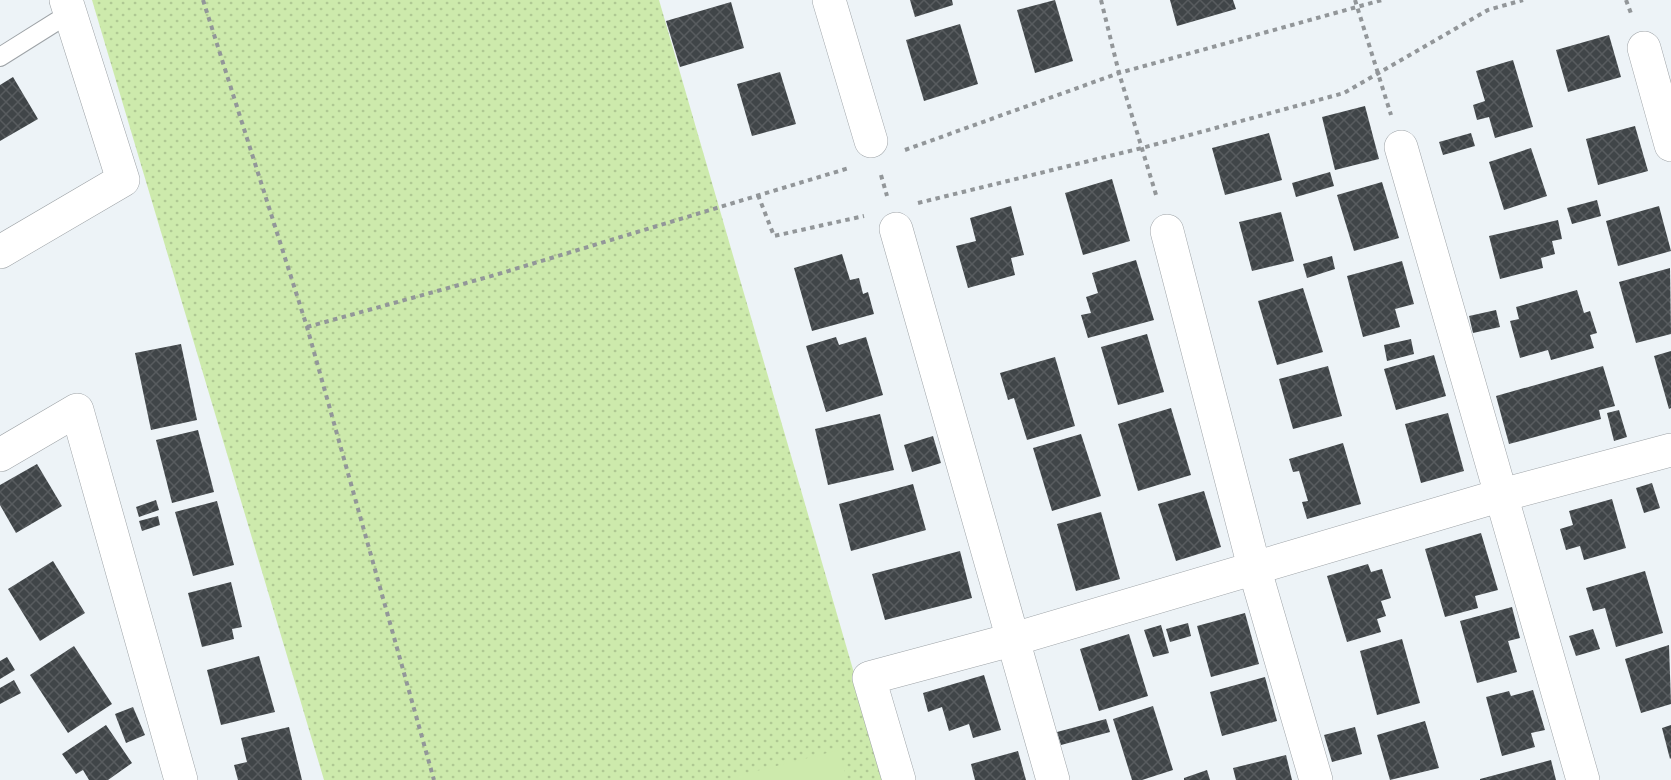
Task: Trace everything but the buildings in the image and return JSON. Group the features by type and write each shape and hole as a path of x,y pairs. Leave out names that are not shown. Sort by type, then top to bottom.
{"street":[{"path":"829,0 874,150"},
{"path":"0,252 123,180 68,7"},
{"path":"1644,48 1671,145"},
{"path":"1401,147 1583,780"},
{"path":"894,219 1011,640 1053,780"},
{"path":"1167,231 1254,567 1316,780"},
{"path":"0,455 77,410 182,780"},
{"path":"899,780 869,678 1011,640 1502,495 1671,450"}],"lane":[{"path":"0,57 68,7"}],"path":[{"path":"203,0 307,327 434,780"},
{"path":"1101,0 1119,73 1167,231"},
{"path":"307,327 495,274 758,195 874,150 1119,73 1355,3 1382,0"},
{"path":"758,195 774,236 894,219 1344,93 1488,10 1523,0"},
{"path":"1355,3 1401,147"},
{"path":"874,150 894,219"}],"green space":[{"path":"92,0 659,0 885,780 324,780"},
{"path":"839,750 847,780 738,780 737,776"}]}
